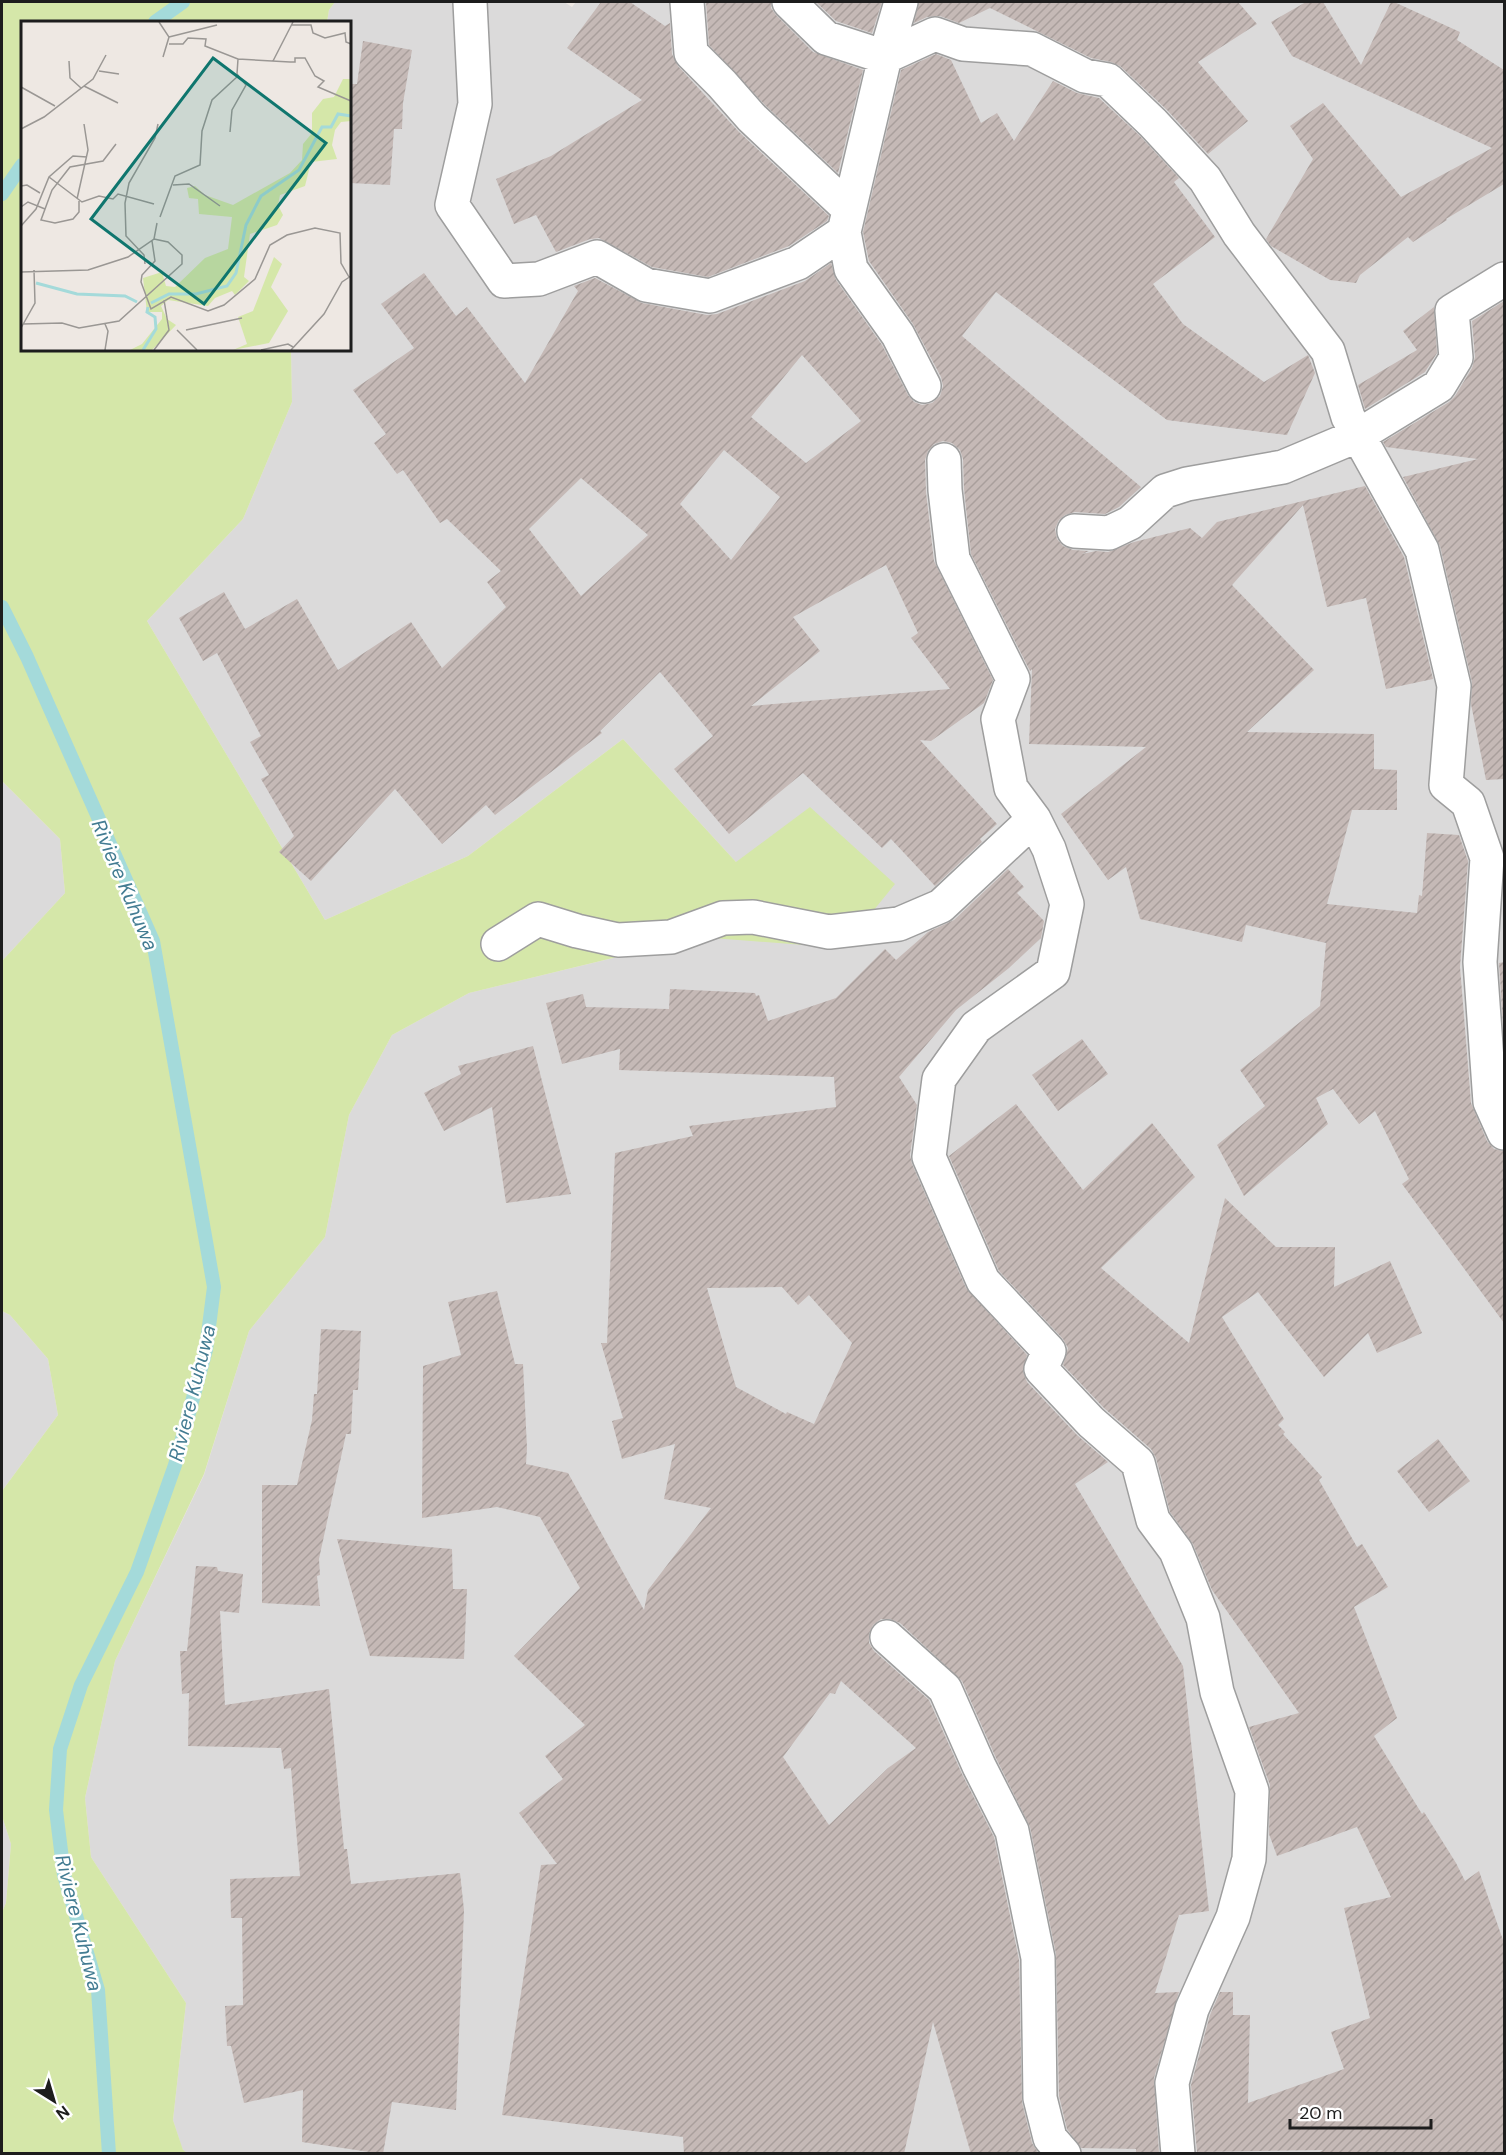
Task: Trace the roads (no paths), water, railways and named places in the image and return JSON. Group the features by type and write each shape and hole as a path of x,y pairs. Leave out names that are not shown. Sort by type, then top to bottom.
{"street":[{"path":"470,2 475,104 452,205 504,281 539,279 597,257 646,285 710,296 798,263 847,220"},
{"path":"687,2 691,53 847,220"},
{"path":"789,2 826,38 885,57 935,34 963,44 1032,49 1085,76 1108,80 1153,123 1205,179 1239,234 1328,351 1348,417 1422,550 1454,686 1446,785 1468,804 1487,858 1480,962 1490,1102 1504,1132"},
{"path":"901,2 885,57 847,220 850,269 898,335 924,386"},
{"path":"1074,531 1109,533 1130,523 1165,491 1187,484 1283,467 1359,435 1439,386 1456,358 1452,311 1504,279"},
{"path":"944,460 953,559 1013,679 998,719 1011,788 1034,819 1049,849 1067,904 1053,972 976,1027 939,1078 929,1157 983,1281 1049,1352 1041,1369 1091,1422 1138,1463 1153,1520 1176,1551 1203,1617 1217,1692 1252,1791 1249,1859 1236,1907 1192,2010 1172,2082 1178,2154"},
{"path":"498,944 538,919 618,940 671,936 723,918 753,917 829,932 898,924 941,906 1034,819"},
{"path":"887,1638 945,1689 979,1766 1012,1831 1038,1958 1040,2098 1050,2138 1065,2154"}],"waterway":[{"name":"Riviere Kuhuwa","path":"156,21 183,2"},
{"name":"Riviere Kuhuwa","path":"2,194 21,166"},
{"name":"Riviere Kuhuwa","path":"2,607 27,657 153,941 214,1287 206,1350 175,1465 137,1572 81,1685 60,1749 56,1810 64,1875 98,1990 109,2154"}]}
